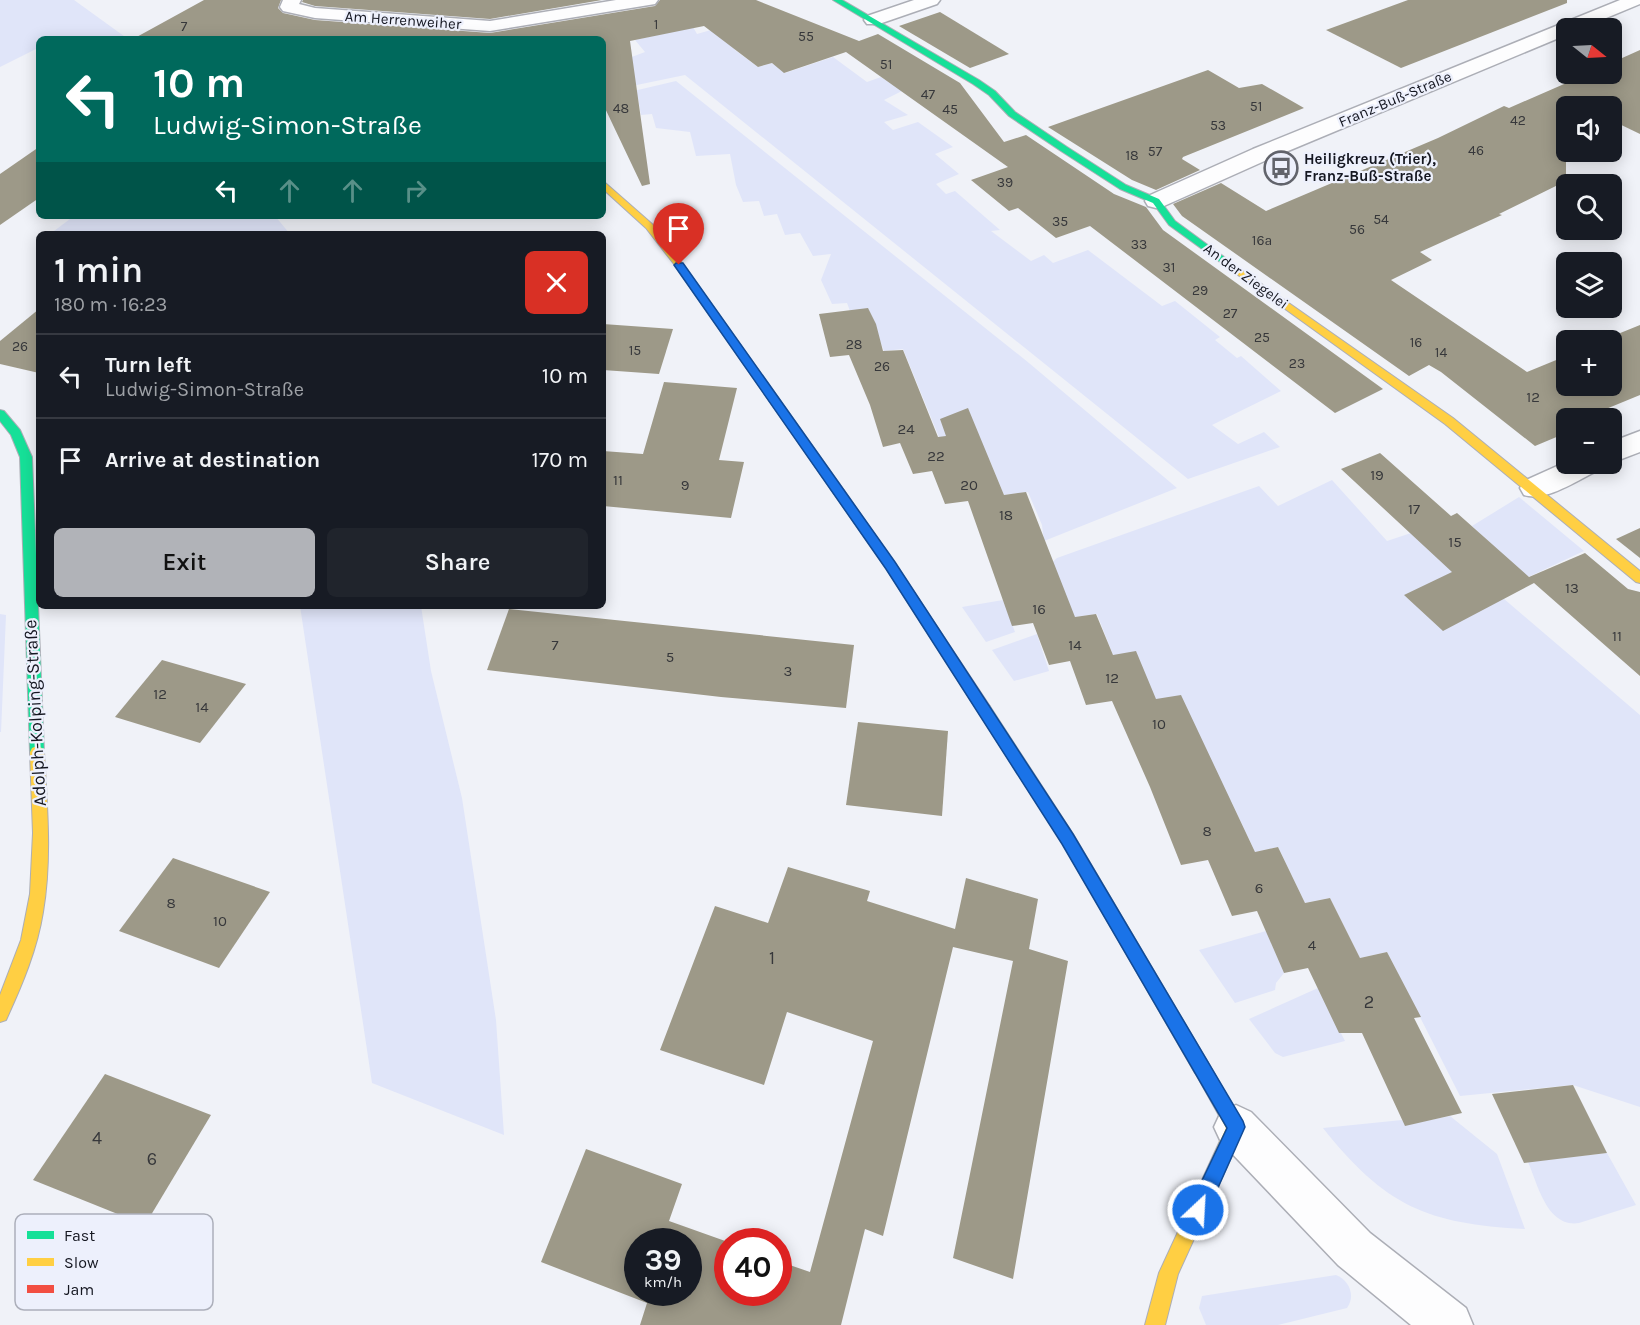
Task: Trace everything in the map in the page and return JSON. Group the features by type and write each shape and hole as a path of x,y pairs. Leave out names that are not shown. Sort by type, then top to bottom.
{"street":[{"name":"Am Herrenweiher","path":"292,0 289,7 315,13 491,33"},
{"path":"491,33 649,0"},
{"name":"An der Ziegelei","path":"837,0 992,93 1012,114 1084,162 1124,187 1156,201 1172,223 1420,400 1534,488 1598,545 1640,578"},
{"path":"873,20 931,0"},
{"name":"Franz-Buß-Straße","path":"1156,201 1261,154 1635,0"},
{"path":"606,187 649,226 679,265 890,565 1068,839 1236,1127 1354,1250 1449,1325"},
{"name":"Adolph-Kolping-Straße","path":"0,414 16,431 26,457 41,848 40,889 32,935 14,985 0,1014"},
{"path":"1622,448 1640,441"},
{"path":"1534,488 1565,474"},
{"path":"1155,1325 1169,1273 1236,1127"}],"shaded area":[{"path":"0,0 74,0 124,36 36,36 36,49 0,67"},
{"path":"732,24 735,50 758,67 772,63 785,73 833,57 867,82 881,77 902,91 884,100 908,115 884,122 893,130 918,122 953,147 935,154 959,174 936,184 946,194 955,191 1000,230 991,231 1031,261 1044,255 1053,263 1088,250 1162,306 1175,301 1220,337 1215,340 1237,358 1241,356 1281,391 1212,425 1238,444 1264,432 1280,447 1188,479 685,75 606,91 606,57 629,58 645,52 635,40 693,27 697,34"},
{"path":"676,81 1029,363 1177,488 1044,541 1042,525 1028,492 1004,495 990,461 939,437 903,349 884,351 868,309 850,311 847,303 832,304 821,280 831,254 813,256 800,233 785,235 777,214 764,216 759,201 743,202 736,185 730,154 696,156 690,132 656,128 652,114 641,115 638,98 617,100 625,93"},
{"path":"70,219 278,219 288,231 54,231"},
{"path":"1332,480 1387,541 1411,533 1500,552 1472,526 1519,497 1584,551 1496,592 1640,715 1640,1107 1573,1085 1460,1096 1387,952 1360,958 1330,898 1305,903 1278,847 1255,852 1231,801 1156,699 1113,655 1097,614 1075,617 1036,577 1057,558 1259,486 1278,506"},
{"path":"1003,600 1015,632 986,642 962,607"},
{"path":"300,609 421,609 431,671 462,798 496,1020 504,1135 372,1083"},
{"path":"0,614 6,615 1,732 0,732"},
{"path":"1037,634 1049,671 1014,681 992,650"},
{"path":"1266,931 1284,973 1276,983 1275,990 1235,1003 1199,950"},
{"path":"1318,988 1345,1041 1283,1057 1275,1053 1249,1019"},
{"path":"1450,1116 1497,1154 1525,1229 1461,1222 1410,1206 1388,1193 1367,1176 1345,1155 1323,1128 1402,1120 1406,1125"},
{"path":"1607,1153 1636,1205 1579,1223 1568,1223 1559,1219 1545,1203 1528,1162"},
{"path":"1336,1275 1348,1284 1350,1289 1351,1298 1347,1308 1278,1325 1206,1325 1199,1308 1202,1296"}],"building":[{"path":"204,0 281,0 278,8 283,13 315,20 490,33 655,6 660,0 756,0 859,41 878,34 960,83 1004,142 1026,135 1114,194 1146,207 1163,230 1383,389 1335,413 1090,226 1056,238 1018,208 1009,211 971,180 1008,167 846,52 784,73 772,63 758,67 704,26 630,41 650,184 642,186 606,110 606,36 138,36"},
{"path":"303,0 602,0 490,19 315,6 302,2"},
{"path":"1408,0 1567,0 1567,3 1401,68 1326,30"},
{"path":"940,12 1009,54 970,68 899,26"},
{"path":"1640,50 1640,134 1622,125 1622,96 1556,96 1556,162 1566,162 1566,174 1556,174 1556,186 1499,214 1502,215 1420,252 1432,260 1391,280 1527,372 1556,360 1556,396 1622,396 1622,332 1640,325 1640,395 1608,408 1556,408 1556,437 1535,446 1429,365 1409,376 1182,216 1173,204 1221,183 1266,211 1438,138 1504,106 1509,108 1564,84 1622,84 1622,58"},
{"path":"1208,70 1239,88 1262,84 1304,108 1183,157 1182,159 1200,170 1156,190 1132,180 1048,127"},
{"path":"36,149 36,200 0,225 0,174"},
{"path":"868,308 876,324 883,351 903,350 938,437 946,436 940,419 968,408 1004,495 1026,492 1075,617 1096,614 1113,655 1136,651 1156,699 1181,695 1255,852 1278,847 1305,903 1330,898 1360,958 1387,952 1421,1017 1414,1018 1462,1113 1405,1126 1362,1033 1339,1033 1308,968 1284,973 1257,911 1232,916 1208,860 1181,865 1112,701 1086,705 1070,661 1049,665 1033,623 1012,626 968,501 945,504 932,471 913,474 900,443 883,447 870,405 849,355 830,357 819,314"},
{"path":"36,311 36,372 0,364 0,341"},
{"path":"606,324 673,329 659,374 606,370"},
{"path":"664,382 737,388 719,460 744,462 731,518 606,506 606,451 643,454"},
{"path":"1380,453 1451,516 1457,513 1529,577 1585,553 1628,589 1640,592 1640,676 1534,583 1443,631 1404,595 1452,572 1341,469"},
{"path":"1640,528 1640,558 1616,539"},
{"path":"509,609 854,645 846,708 721,697 487,670"},
{"path":"162,660 246,684 200,743 115,717"},
{"path":"858,722 948,731 942,816 846,805"},
{"path":"173,858 270,892 219,968 119,931"},
{"path":"788,867 870,891 867,901 955,929 966,878 1038,899 1029,949 1068,961 1013,1279 953,1258 1013,961 953,947 883,1236 865,1229 841,1325 640,1325 646,1306 702,1306 702,1233 714,1237 714,1306 792,1306 792,1266 810,1272 873,1041 787,1012 764,1085 660,1050 715,906 768,923"},
{"path":"105,1074 211,1115 152,1214 118,1214 33,1180"},
{"path":"1573,1085 1607,1153 1524,1163 1492,1094"},
{"path":"586,1149 682,1184 669,1221 689,1228 624,1228 624,1294 541,1262"}],"traffic: fast":[{"path":"837,0 976,82 992,93 1012,114 1123,187 1156,201 1172,223 1230,265"},
{"path":"0,414 16,433 26,457 37,752"},
{"path":"984,709 1068,839 1201,1067"}],"traffic: slow":[{"path":"606,187 649,226 677,262 839,492"},
{"path":"1230,265 1449,421 1640,578"},
{"path":"0,1014 25,953 38,894 40,833 37,752"},
{"path":"1155,1325 1169,1273 1236,1127 1201,1067"}],"traffic: jam":[{"path":"839,492 890,565 984,709"}],"place":[{"name":"Heiligkreuz (Trier), Franz-Buß-Straße","path":"1281,168"}],"route":[{"path":"679,265 890,565 1068,839 1236,1127 1198,1210"}]}
